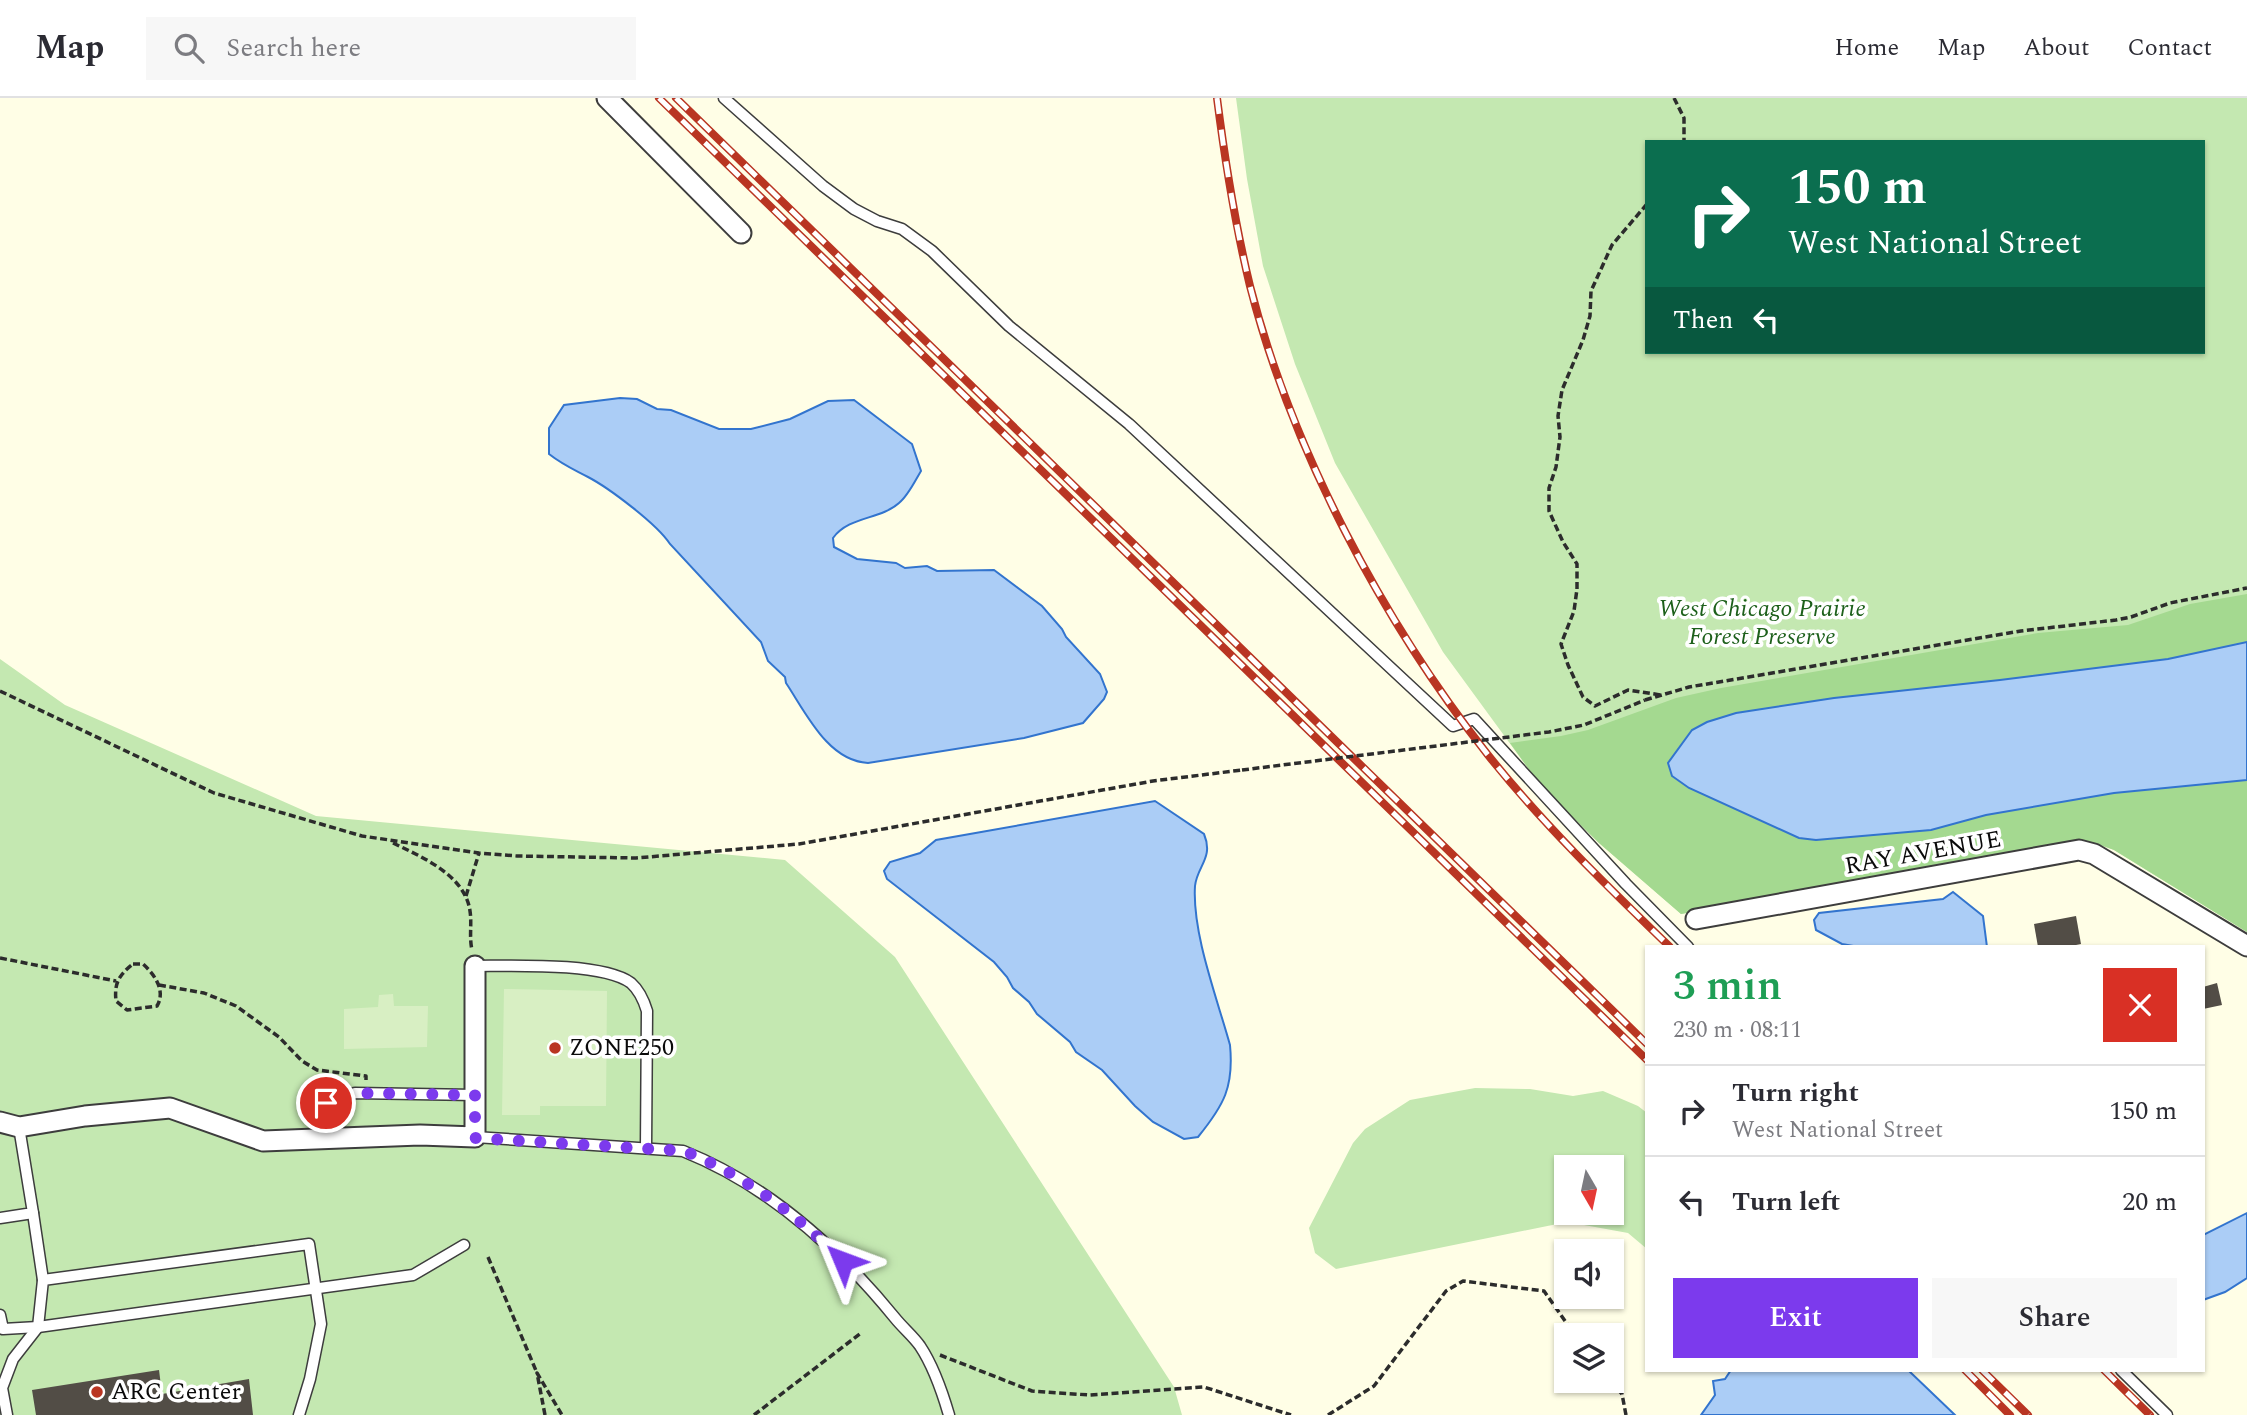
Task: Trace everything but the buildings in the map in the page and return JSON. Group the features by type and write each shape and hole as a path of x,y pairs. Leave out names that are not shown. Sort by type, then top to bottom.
{"street":[{"path":"607,98 741,233"},
{"name":"RAY AVENUE","path":"1696,919 2079,850 2094,854 2247,946"},
{"path":"9,1124 170,1108 263,1141 420,1135 475,1138 475,966"}],"lane":[{"path":"724,98 822,186 854,209 877,221 902,229 932,251 1009,326 1129,424 1453,726 1474,719 1686,945"},
{"path":"475,966 594,970 631,984 642,996 647,1012 646,1149"},
{"path":"317,1140 326,1103 355,1093 475,1095"},
{"path":"7,1415 2,1388 13,1359 38,1326 43,1280 33,1213 9,1124"},
{"path":"475,1138 684,1151 709,1161 776,1202 824,1242 862,1280 920,1347 941,1387 949,1415"},
{"path":"0,1219 33,1213"},
{"path":"43,1280 309,1244 321,1324 310,1379 299,1415"},
{"path":"0,1315 2,1329 38,1326 413,1275 464,1245"},
{"path":"2123,1372 2167,1415"}],"path":[{"path":"1674,98 1684,118 1684,140"},
{"path":"1645,206 1612,245 1591,291 1590,316 1583,340 1562,390 1558,415 1560,437 1556,467 1549,488 1549,511 1563,542 1577,564 1574,611 1562,644 1568,665 1583,697 1595,706 1628,690 1661,695"},
{"path":"0,691 214,793 362,836 479,853 636,858 799,844 1153,781 1549,732 1584,725 1645,700 1689,687 2021,631 2116,620 2179,601 2247,589"},
{"path":"389,841 439,868 466,896 475,966"},
{"path":"466,896 479,853"},
{"path":"0,958 116,981"},
{"path":"133,964 143,964 162,993 157,1006 127,1010 116,1001 116,981 121,973 133,964"},
{"path":"159,985 212,996 236,1006 279,1037 302,1061 317,1070 366,1076"},
{"path":"488,1256 537,1373 562,1415"},
{"path":"1328,1415 1374,1386 1446,1291 1463,1281 1544,1291 1567,1323"},
{"path":"754,1415 861,1333"},
{"path":"920,1347 1032,1391 1089,1395 1204,1387 1291,1415"},
{"path":"537,1373 545,1415"},
{"path":"1621,1393 1626,1415"}],"green space":[{"name":"West Chicago Prairie Forest Preserve","path":"1236,98 2247,98 2247,932 2114,850 2095,843 2072,843 1681,914 1599,843 1541,786 1443,652 1335,463 1295,364 1263,266"},
{"path":"2247,594 2247,932 2114,850 2095,843 2072,843 1681,914 1599,843 1541,786 1510,743 1588,730 1676,698 1721,688 2038,633 2128,625 2190,604"},
{"path":"0,659 65,705 316,816 785,860 895,957 1174,1387 1182,1415 0,1415"},
{"name":"ZONE250","path":"504,989 607,991 606,1106 540,1106 540,1115 502,1115"},
{"path":"393,994 394,1006 428,1006 427,1047 344,1049 344,1009 378,1007 379,995"},
{"path":"1475,1088 1530,1089 1573,1096 1603,1091 1645,1111 1645,1247 1628,1233 1584,1225 1624,1225 1624,1155 1554,1155 1554,1225 1336,1269 1315,1253 1309,1228 1353,1143 1365,1129 1410,1100"}],"water":[{"path":"620,398 637,399 657,409 671,410 719,429 751,429 790,419 828,401 854,400 912,444 921,471 899,503 883,513 847,526 833,538 834,547 857,559 896,563 905,568 927,566 937,571 994,570 1042,606 1062,629 1066,637 1100,674 1107,692 1104,699 1083,723 1024,738 868,763 841,754 810,721 785,677 768,661 761,642 655,527 608,489 549,454 549,428 564,405"},
{"path":"2247,642 2247,780 2114,793 1986,815 1931,830 1816,840 1799,838 1689,788 1672,776 1668,763 1692,730 1736,713 1834,698 2168,659"},
{"path":"1155,801 1204,834 1207,842 1206,856 1195,886 1197,924 1206,966 1230,1045 1230,1073 1221,1105 1198,1137 1184,1139 1153,1122 1135,1106 1102,1070 1076,1052 1070,1042 1037,1014 994,962 887,879 884,871 890,862 920,853 936,840"},
{"path":"1953,892 1983,916 1987,945 1848,945 1816,930 1814,920 1819,913 1943,899"},
{"path":"2247,1213 2247,1278 2225,1292 2205,1299 2205,1234"},
{"path":"1730,1372 1910,1372 1955,1415 1701,1415 1715,1395 1713,1381 1725,1379"}],"railway":[{"path":"659,98 1645,1058"},
{"path":"676,98 1645,1042"},
{"path":"1217,98 1240,239 1268,348 1290,410 1345,532 1412,649 1488,755 1553,830 1668,945"},
{"path":"1967,1372 2010,1415"},
{"path":"1984,1372 2028,1415"},
{"path":"2106,1372 2150,1415"}],"place":[{"name":"ZONE250","path":"555,1048"},
{"name":"ARC Center","path":"97,1392"}],"route":[{"path":"326,1103 355,1093 475,1095 475,1138 684,1151 709,1161 776,1202 843,1261"}]}
